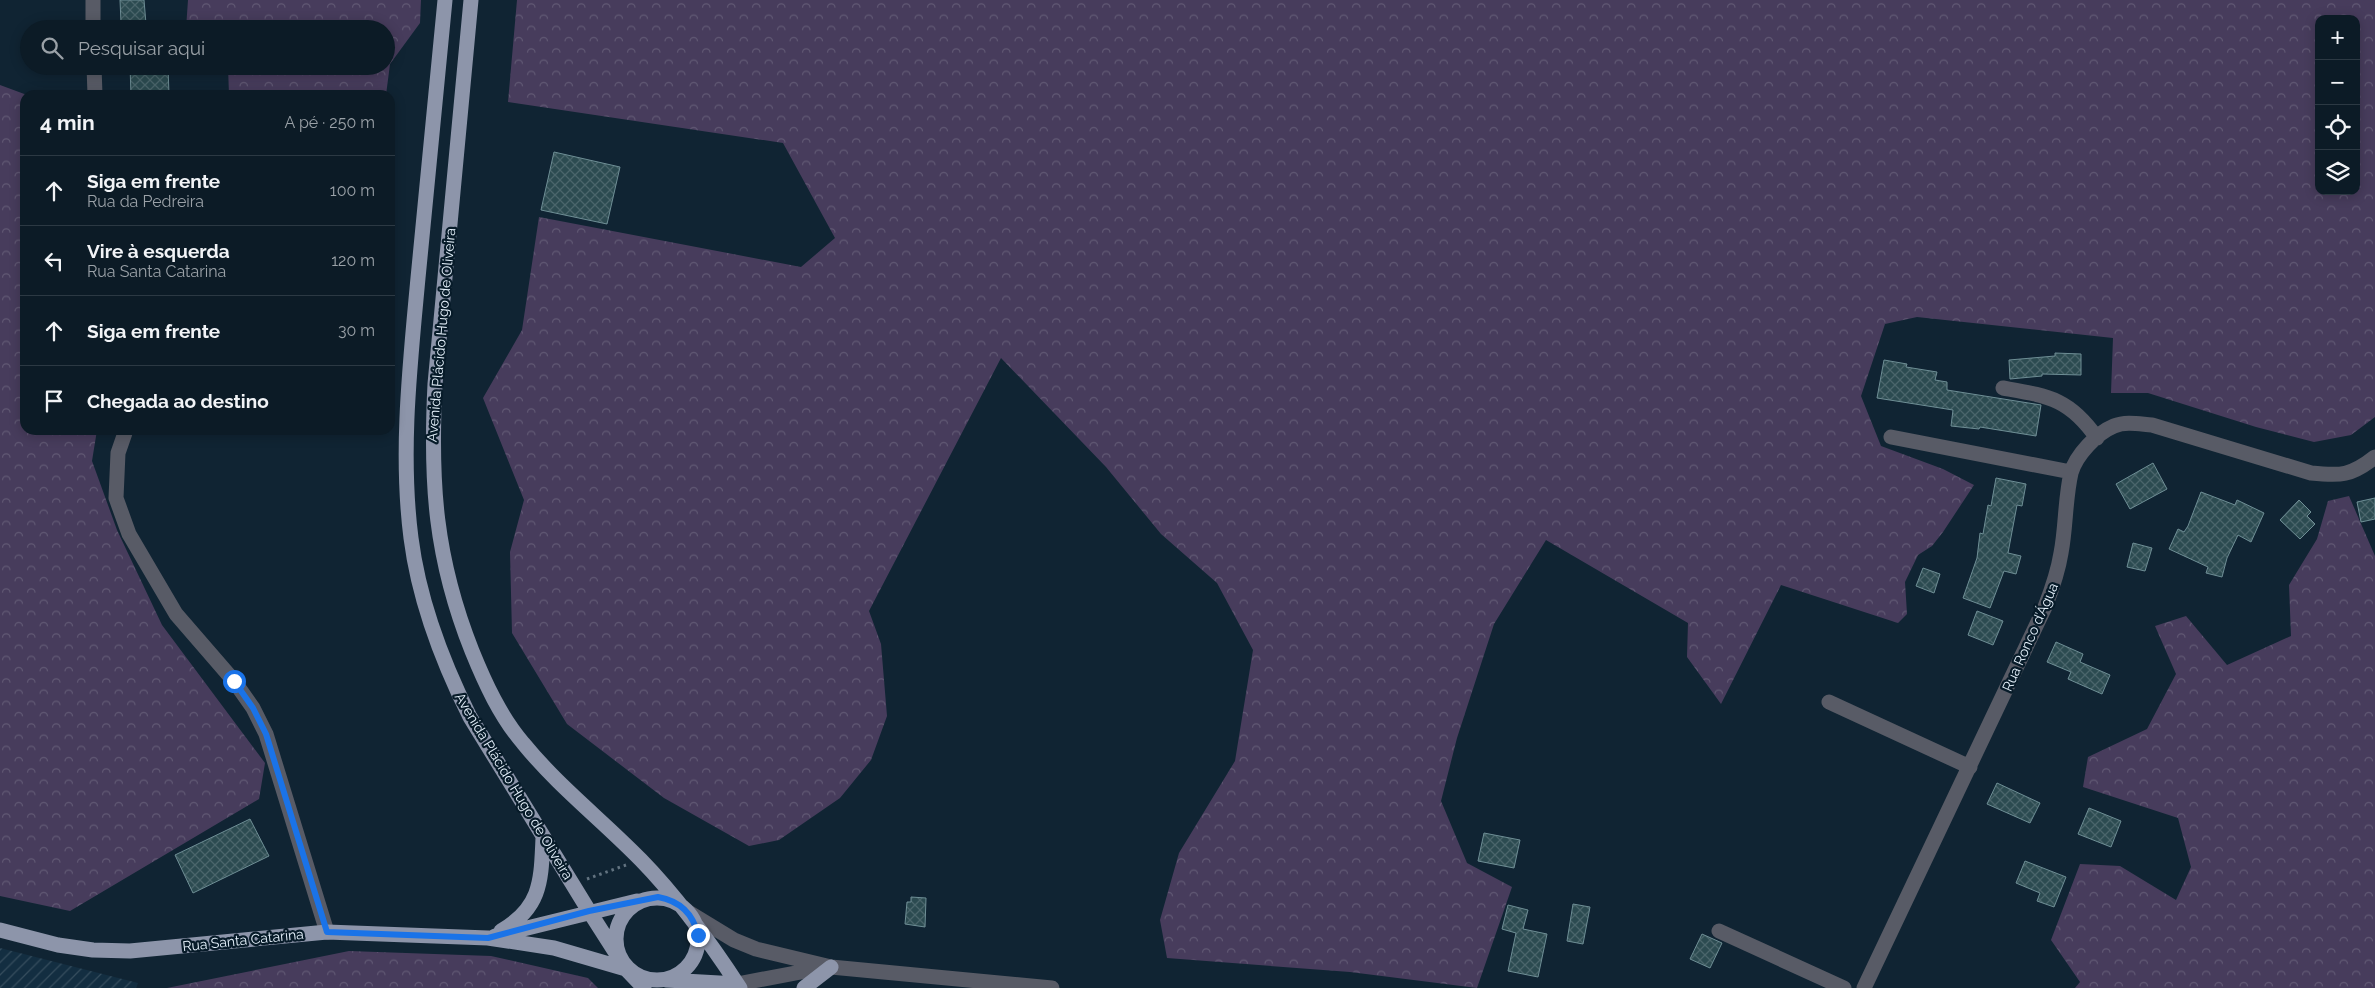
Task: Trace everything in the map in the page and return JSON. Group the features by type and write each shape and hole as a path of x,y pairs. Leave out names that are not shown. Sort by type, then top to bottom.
{"main road":[{"name":"Avenida Plácido Hugo de Oliveira","path":"445,0 407,410 408,502 411,539 424,599 435,636 454,684 491,754 543,838 626,969 644,988"},
{"name":"Avenida Plácido Hugo de Oliveira","path":"471,0 435,384 432,435 433,484 439,539 462,626 481,674 499,709 521,742 549,772 641,860 688,912 739,986"},
{"path":"488,938 514,924 532,901 541,885 543,838"},
{"path":"662,980 675,976 685,969 693,959 697,948 698,935 695,923 688,912 669,899 658,897 646,899 635,904 626,912 619,923 616,947 626,969 644,978 662,980 739,986"},
{"name":"Rua Santa Catarina","path":"488,938 589,911 646,899"},
{"name":"Rua Santa Catarina","path":"0,930 58,945 93,950 130,951 327,932 488,938 554,948 626,969"},
{"path":"804,988 830,967"}],"street":[{"path":"93,0 93,20"},
{"path":"94,75 95,90"},
{"path":"2002,388 2046,396 2064,404 2084,419 2097,438"},
{"name":"Rua Ronco d’Água","path":"1864,988 1970,767 2055,582 2062,552 2071,472 2083,452 2097,438 2114,426 2131,423 2152,425 2311,473 2334,476 2358,470 2375,457"},
{"path":"124,435 118,453 116,498 129,534 176,614 234,681 253,708 266,734 327,932"},
{"path":"1891,437 2071,472"},
{"path":"1829,702 1970,767"},
{"path":"688,912 734,940 756,949 830,967 1052,988"},
{"path":"1719,931 1844,988"},
{"path":"739,986 830,967"}],"path":[{"path":"572,884 641,860"}],"shaded area":[{"path":"0,948 138,983 136,988 0,988"}],"green space":[{"path":"188,0 421,0 420,23 395,57 395,20 187,20"},
{"path":"517,0 2375,0 2375,417 2351,435 2314,442 2256,427 2148,393 2111,393 2113,338 1917,317 1885,324 1861,396 1881,446 1943,469 1974,485 1932,546 1918,555 1905,582 1907,614 1898,623 1781,585 1721,704 1687,657 1688,623 1546,540 1494,624 1457,738 1441,801 1467,863 1512,887 1477,988 1350,972 1167,958 1160,920 1179,853 1235,761 1253,650 1217,583 1161,534 1106,467 1001,358 869,611 881,644 887,716 871,760 840,798 779,840 749,846 664,798 567,724 512,633 510,552 524,500 483,398 522,330 539,217 801,267 835,238 783,143 508,102"},
{"path":"228,75 389,75 387,90 229,90"},
{"path":"0,85 20,92 20,435 96,435 92,461 117,530 162,625 265,763 259,799 70,911 0,896"},
{"path":"2349,496 2375,556 2375,988 2075,988 2080,982 2051,940 2080,864 2120,866 2176,900 2191,867 2178,818 2083,787 2088,757 2147,729 2176,674 2155,626 2186,616 2227,665 2291,636 2289,585 2317,539 2328,501"},
{"path":"349,951 491,956 588,978 598,988 167,988"}],"building":[{"path":"120,0 144,0 146,20 121,20"},
{"path":"130,75 168,75 169,90 131,90"},
{"path":"554,152 620,167 607,224 541,210"},
{"path":"2055,353 2081,354 2081,375 2042,374 2042,376 2010,379 2009,360 2055,356"},
{"path":"1884,360 1907,364 1906,367 1937,372 1935,380 1947,382 1947,390 2041,405 2036,436 1980,427 1979,429 1951,426 1953,410 1877,398"},
{"path":"2153,463 2167,489 2130,509 2116,484"},
{"path":"1996,478 2026,484 2022,506 2017,505 2008,553 2021,556 2016,574 2004,571 1990,608 1963,598 1977,558 1980,533 1983,534 1988,505 1991,506"},
{"path":"2201,492 2235,505 2237,500 2264,513 2251,542 2238,535 2227,558 2222,577 2206,573 2208,567 2169,549 2178,529 2184,532 2188,526"},
{"path":"2375,498 2375,519 2361,522 2357,502"},
{"path":"2299,500 2311,512 2307,516 2315,524 2300,539 2280,520"},
{"path":"2133,543 2152,548 2145,571 2127,567"},
{"path":"1923,568 1940,574 1934,593 1916,586"},
{"path":"1977,611 2003,621 1993,645 1968,635"},
{"path":"2056,642 2083,654 2080,662 2110,675 2102,694 2068,679 2071,672 2047,662"},
{"path":"1997,783 2040,803 2030,823 1987,804"},
{"path":"2089,808 2121,821 2111,847 2078,834"},
{"path":"250,819 269,856 193,893 175,855"},
{"path":"1484,833 1520,840 1514,868 1478,861"},
{"path":"2025,861 2066,877 2054,907 2037,901 2040,893 2016,883"},
{"path":"911,897 926,898 925,927 905,924 907,902 911,902"},
{"path":"1573,904 1590,907 1583,944 1567,941"},
{"path":"1508,905 1528,910 1523,929 1547,934 1538,977 1508,971 1516,933 1502,929"},
{"path":"1702,934 1722,943 1710,968 1690,959"}],"route":[{"path":"234,681 253,708 266,734 327,932 488,938 589,911 658,897 680,904 695,923 698,935"}]}
